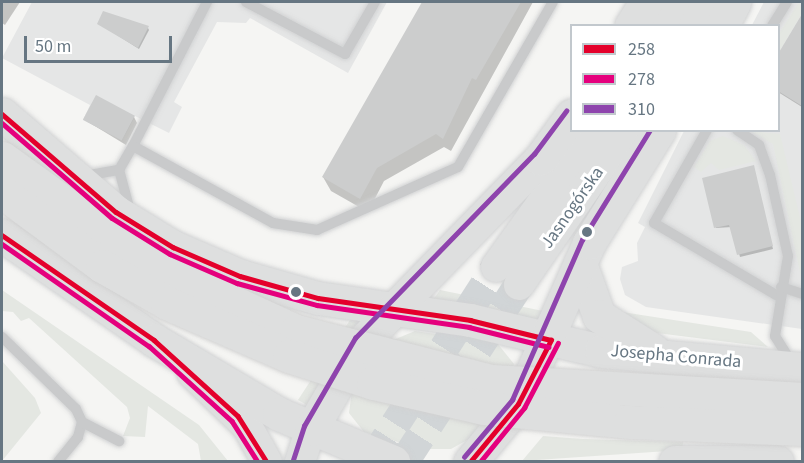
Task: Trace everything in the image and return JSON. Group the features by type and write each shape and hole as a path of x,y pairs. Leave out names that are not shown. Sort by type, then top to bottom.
{"main road":[{"path":"632,24 646,2"},
{"path":"664,24 677,2"},
{"path":"695,24 709,2"},
{"path":"723,24 734,2"},
{"name":"Josepha Conrada","path":"2,114 66,173 140,228 250,279 318,298 396,308 551,340 669,357 802,368"},
{"path":"300,462 311,429 350,357 540,159 570,118"},
{"name":"Jasnogórska","path":"593,132 507,276 624,132"},
{"name":"Jasnogórska","path":"470,462 518,404 551,340 580,263 658,132"},
{"path":"2,158 57,201 185,280 296,331 491,381 802,399"},
{"path":"2,192 102,266 167,303 289,356 373,383 484,408 630,422 802,429"},
{"path":"2,235 154,340 311,429 393,462"},
{"path":"580,263 599,316 669,357"},
{"path":"154,340 238,416 267,462"},
{"path":"675,462 777,462"}],"lane":[{"path":"140,228 122,195 119,170 207,2"},
{"path":"246,2 345,54 375,2"},
{"path":"133,146 273,223 325,230 458,167 553,2"},
{"path":"734,24 747,2"},
{"path":"773,24 787,2"},
{"path":"706,132 654,223 779,291 802,294"},
{"path":"740,132 759,145 770,175 788,256 779,291 777,343 802,368"},
{"path":"66,173 88,176 119,170"},
{"path":"2,337 76,408 82,422 78,437 58,462"},
{"path":"82,422 119,441"}],"shaded area":[{"path":"32,2 387,2 348,73 250,18 246,23 217,22 174,102 182,107 169,133 135,116 122,140 83,120 90,105 2,58"},
{"path":"764,2 802,2 802,329 646,307 625,295 620,279 622,267 638,261 637,243 645,227 638,223 684,132 780,132 780,24 753,24"},
{"path":"799,2 802,13 780,50 780,32"},
{"path":"752,132 780,134 802,226 802,282 773,144"},
{"path":"723,136 744,145 756,161 719,170 711,163 701,172 694,167 710,141"},
{"path":"2,290 199,425 228,461 201,461 198,444 148,406 145,437 123,436 130,418 127,407 29,318 21,321 13,312 2,311"},
{"path":"440,290 543,311 545,321 433,300"},
{"path":"622,312 751,332 768,347 649,332"},
{"path":"364,316 307,405 298,400 352,317"},
{"path":"415,331 497,343 514,364 510,386 469,439 451,449 422,449 364,432 349,413 352,391 386,343"},
{"path":"2,361 35,398 41,413 2,461"},
{"path":"543,436 683,442 682,450 522,461"}],"building":[{"path":"422,2 521,2 476,80 472,78 443,139 436,134 377,168 360,199 322,177"},
{"path":"103,11 149,26 138,48 97,24"},
{"path":"802,14 802,106 780,92 780,51"},
{"path":"96,95 135,116 122,140 83,120"},
{"path":"754,165 773,246 737,255 729,225 714,228 702,178"}],"tunnel":[{"path":"371,462 496,267"},
{"path":"404,462 519,285"}],"transit line":[{"name":"310","path":"293,460 304,426 355,338 534,154 566,111"},
{"name":"258","path":"2,114 116,212 173,247 240,276 318,298 470,320 551,340"},
{"name":"278","path":"2,123 112,218 170,254 237,283 317,305 469,327 549,347"},
{"name":"310","path":"464,457 512,400 582,240 649,132"},
{"name":"258","path":"2,235 154,340 238,416 267,462"},
{"name":"278","path":"2,244 149,346 232,421 258,462"},
{"name":"258","path":"470,462 518,404 551,340"},
{"name":"278","path":"480,462 524,408 558,343"}]}
